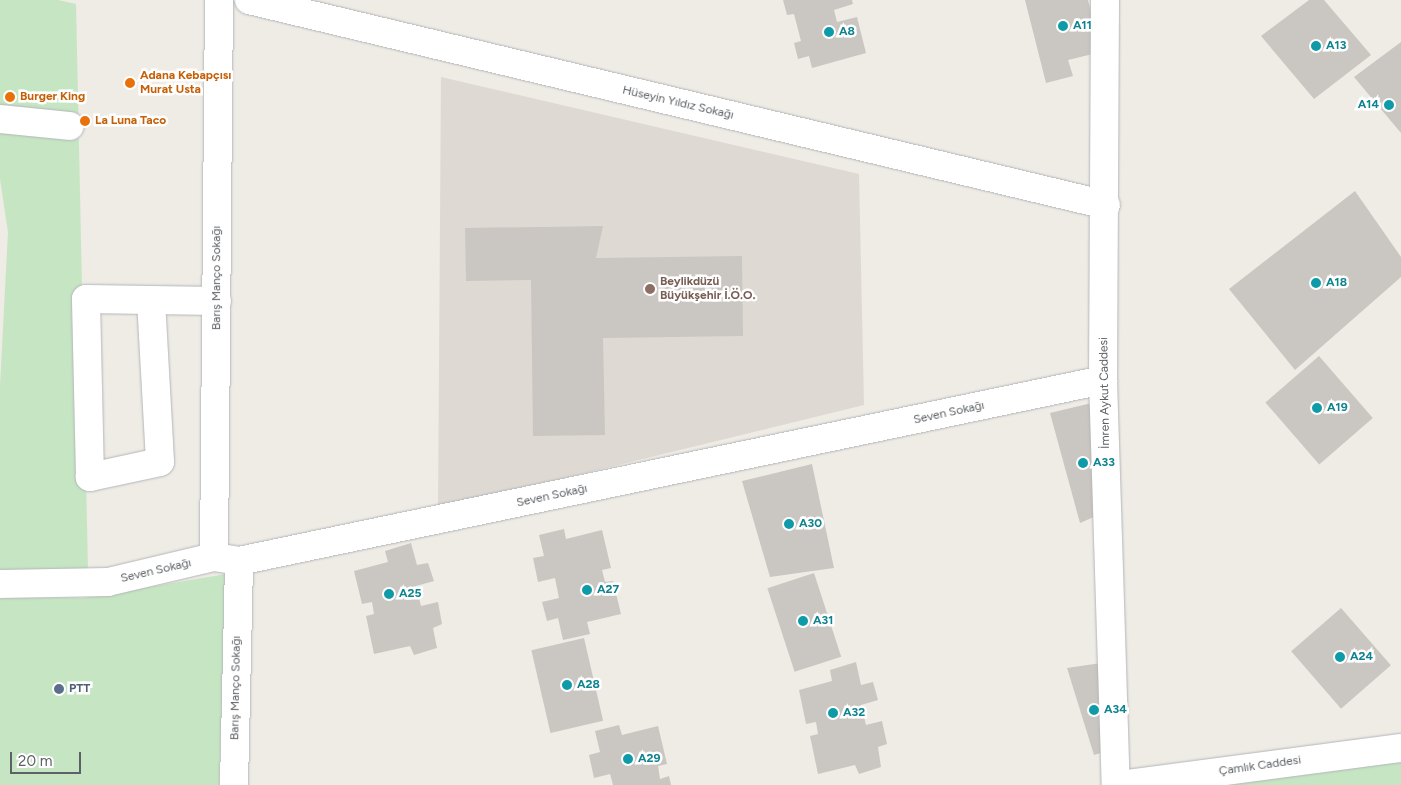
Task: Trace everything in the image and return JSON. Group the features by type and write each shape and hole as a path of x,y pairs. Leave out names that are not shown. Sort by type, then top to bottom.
{"street":[{"name":"Barış Manço Sokağı","path":"219,0 217,301 234,785"},
{"name":"Hüseyin Yıldız Sokağı","path":"249,0 1106,205"},
{"name":"İmren Aykut Caddesi","path":"1105,0 1106,205 1103,380 1118,785"},
{"path":"0,120 70,126"},
{"path":"151,300 160,462 90,476 86,299 217,301"},
{"name":"Seven Sokağı","path":"0,584 108,582 1103,380"},
{"name":"Çamlık Caddesi","path":"1118,785 1401,748"}],"shaded area":[{"name":"Beylikdüzü Büyükşehir İ.Ö.O.","path":"441,77 859,174 864,405 438,509"}],"green space":[{"path":"0,0 58,0 76,4 88,571 0,572 0,386 8,232 0,179"},
{"path":"226,574 219,785 0,785 0,597 84,598"},
{"path":"1401,762 1401,785 1172,785"}],"building":[{"name":"A8","path":"783,0 852,0 853,4 834,10 837,22 857,17 866,53 812,68 809,56 798,59 794,43 801,41 794,14 787,15"},
{"name":"A11","path":"1025,0 1088,0 1101,52 1068,60 1073,76 1046,83"},
{"name":"A13","path":"1309,0 1324,0 1371,55 1314,99 1261,36"},
{"name":"A14","path":"1401,42 1401,133 1354,77"},
{"name":"A18","path":"1355,191 1401,257 1401,277 1295,370 1229,289"},
{"path":"603,226 596,258 742,256 743,336 603,338 605,435 533,436 531,280 466,281 465,228"},
{"name":"A19","path":"1319,356 1373,418 1319,464 1265,403"},
{"name":"A33","path":"1100,401 1103,513 1080,523 1050,413"},
{"name":"A30","path":"812,464 834,568 770,577 742,481"},
{"name":"A27","path":"564,529 566,539 602,530 611,568 602,570 605,582 613,581 621,614 587,622 590,634 563,640 558,618 547,621 542,602 559,598 555,578 538,582 533,558 544,556 539,535"},
{"name":"A25","path":"411,543 417,565 428,563 434,581 416,586 421,606 438,602 442,624 433,628 437,648 414,655 410,646 374,654 366,616 374,614 372,602 362,604 354,571 388,562 385,551"},
{"name":"A31","path":"814,573 841,657 795,672 767,588"},
{"name":"A24","path":"1341,608 1391,665 1341,709 1291,651"},
{"name":"A28","path":"584,638 603,721 551,733 531,650"},
{"name":"A32","path":"856,662 861,685 873,682 878,700 861,705 866,725 882,721 887,744 878,747 881,767 859,774 855,765 818,774 810,736 818,734 816,722 806,724 799,690 832,681 830,670"},
{"name":"A34","path":"1108,662 1107,751 1094,755 1067,668"},
{"name":"A29","path":"619,725 622,735 658,726 667,764 658,766 660,779 669,776 671,785 613,785 610,774 594,778 589,755 600,752 595,731"}],"place":[{"name":"A11","path":"1063,26"},
{"name":"A8","path":"829,32"},
{"name":"A13","path":"1316,46"},
{"name":"Adana Kebapçısı Murat Usta","path":"130,83"},
{"name":"Burger King","path":"10,97"},
{"name":"A14","path":"1389,105"},
{"name":"La Luna Taco","path":"85,121"},
{"name":"A18","path":"1316,283"},
{"name":"Beylikdüzü Büyükşehir İ.Ö.O.","path":"650,289"},
{"name":"A19","path":"1317,408"},
{"name":"A33","path":"1083,463"},
{"name":"A30","path":"789,524"},
{"name":"A27","path":"587,590"},
{"name":"A25","path":"389,594"},
{"name":"A31","path":"803,621"},
{"name":"A24","path":"1340,657"},
{"name":"A28","path":"567,685"},
{"name":"PTT","path":"59,689"},
{"name":"A34","path":"1094,710"},
{"name":"A32","path":"833,713"},
{"name":"A29","path":"628,759"}]}
